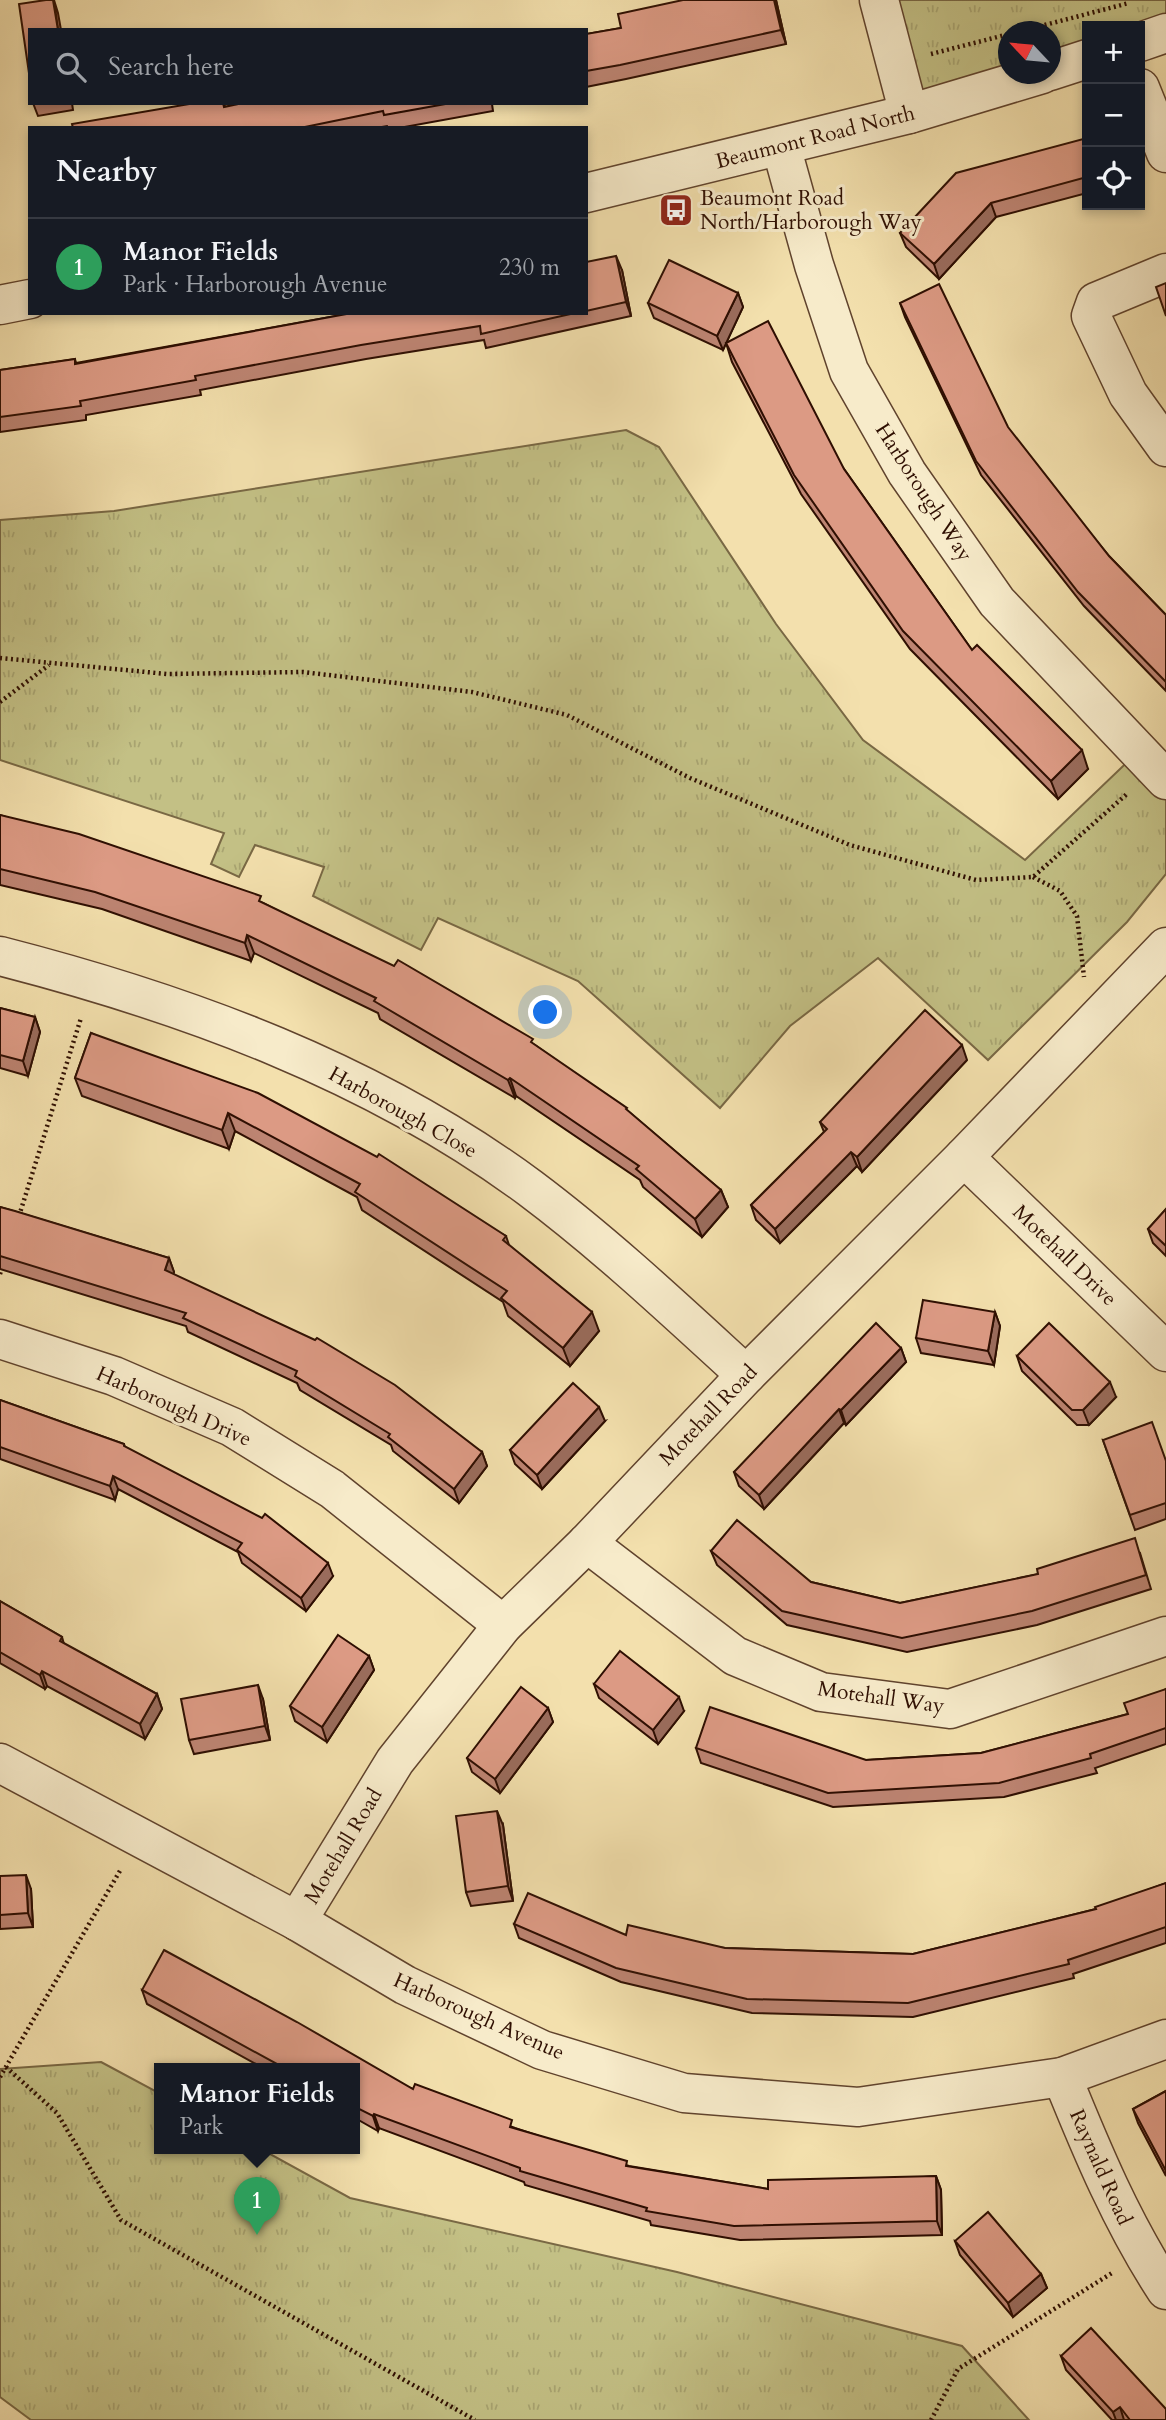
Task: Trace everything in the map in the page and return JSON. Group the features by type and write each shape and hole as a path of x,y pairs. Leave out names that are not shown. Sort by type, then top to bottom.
{"street":[{"path":"879,0 909,114"},
{"path":"1145,40 1166,33"},
{"path":"1061,68 1082,62"},
{"name":"Beaumont Road North","path":"588,193 909,114 1009,84"},
{"path":"1145,100 1166,153"},
{"name":"Harborough Way","path":"781,146 814,265 849,371 907,473 997,602 1160,775"},
{"path":"1166,273 1096,302 1091,316 1128,394 1166,447"},
{"name":"Motehall Road","path":"297,1921 395,1761 503,1625 587,1543 746,1375 964,1157 1166,947"},
{"name":"Harborough Close","path":"0,956 93,980 206,1018 316,1063 431,1123 528,1187 621,1260 746,1375"},
{"name":"Motehall Drive","path":"964,1157 1166,1352"},
{"name":"Harborough Drive","path":"0,1339 114,1376 232,1427 332,1489 503,1625"},
{"name":"Motehall Way","path":"587,1543 734,1656 821,1692 950,1709 1166,1636"},
{"name":"Harborough Avenue","path":"0,1763 297,1921 405,1985 542,2050 684,2093 858,2107 1062,2077 1166,2039"},
{"name":"Raynald Road","path":"1062,2077 1103,2178 1142,2254 1166,2290"}],"path":[{"path":"1060,21 1140,0"},
{"path":"926,55 998,37"},
{"path":"0,658 167,674 303,672 472,692 567,715 690,778 850,845 976,880 1033,877 1060,891 1077,916 1087,1029"},
{"path":"0,702 50,664"},
{"path":"1033,877 1160,775"},
{"path":"17,1223 93,980"},
{"path":"0,1274 4,1262"},
{"path":"0,2077 139,1838"},
{"path":"6,2067 57,2113 121,2220 475,2420"},
{"path":"931,2420 958,2370 1142,2254"}],"green space":[{"path":"888,0 1166,0 1166,23 1145,25 1145,21 1082,21 1082,47 1061,53 1061,21 998,21 998,71 911,95"},
{"path":"626,430 659,447 776,624 863,740 1025,860 1143,747 1166,796 1166,874 1127,922 988,1060 878,958 790,1026 720,1108 578,981 438,918 421,950 313,896 324,867 255,845 239,877 211,864 224,833 0,760 0,520 114,511"},
{"path":"101,2062 154,2090 154,2154 270,2154 350,2198 677,2272 962,2346 1029,2420 31,2420 0,2397 0,2069"}],"building":[{"path":"53,0 58,28 28,28 28,66 19,4"},
{"path":"683,0 774,0 781,30 588,71 588,34 621,28 618,14"},
{"path":"183,105 440,105 384,115 383,111 310,126 72,124"},
{"path":"1082,139 1082,178 991,203 934,264 900,233 956,173"},
{"path":"616,256 626,302 588,311 588,262"},
{"path":"669,260 738,293 717,336 648,303"},
{"path":"1166,283 1166,316 1156,287"},
{"path":"939,284 1008,427 1109,556 1166,615 1166,682 1078,592 976,461 900,303"},
{"path":"341,315 566,315 481,334 480,326 361,345 80,401 81,406 0,417 0,370 75,359 75,364"},
{"path":"768,321 844,469 972,650 977,645 1082,750 1051,781 903,631 794,475 726,343"},
{"path":"0,815 79,834 261,896 259,901 394,966 398,960 533,1039 531,1042 627,1108 721,1190 695,1219 636,1169 639,1166 510,1078 508,1080 374,1001 376,998 247,935 245,943 95,892 0,869"},
{"path":"0,1008 35,1017 23,1061 0,1055"},
{"path":"925,1010 962,1045 857,1157 851,1152 775,1229 751,1205 827,1129 820,1122"},
{"path":"91,1033 258,1093 377,1157 379,1154 506,1236 503,1240 592,1312 563,1348 501,1298 507,1291 355,1192 360,1184 228,1113 222,1130 75,1078"},
{"path":"0,1207 169,1258 165,1270 315,1340 317,1338 395,1385 482,1452 454,1489 388,1437 390,1434 295,1376 297,1371 183,1318 186,1313 0,1256"},
{"path":"1166,1209 1166,1246 1148,1229"},
{"path":"923,1300 995,1312 988,1351 916,1338"},
{"path":"876,1323 901,1348 841,1410 839,1409 759,1495 734,1472"},
{"path":"1049,1323 1110,1382 1083,1410 1072,1410 1017,1356"},
{"path":"573,1383 599,1407 537,1475 510,1450"},
{"path":"0,1400 124,1444 262,1518 265,1514 328,1563 301,1598 237,1550 242,1543 113,1476 110,1486 0,1447"},
{"path":"1152,1422 1166,1461 1166,1503 1130,1515 1103,1440"},
{"path":"737,1520 811,1582 900,1603 1038,1574 1037,1569 1135,1538 1146,1575 1032,1611 902,1638 782,1611 711,1551"},
{"path":"0,1601 62,1637 60,1641 157,1694 140,1724 42,1671 40,1675 0,1652"},
{"path":"338,1635 369,1656 322,1727 290,1706"},
{"path":"620,1651 679,1697 653,1730 594,1684"},
{"path":"258,1685 265,1726 189,1740 181,1699"},
{"path":"521,1687 548,1708 495,1779 467,1758"},
{"path":"1166,1689 1166,1728 1090,1754 1091,1758 999,1783 828,1793 696,1748 710,1707 866,1760 981,1753 1128,1714 1124,1703"},
{"path":"497,1811 508,1886 466,1892 456,1816"},
{"path":"26,1875 28,1913 0,1915 0,1876"},
{"path":"1166,1883 1166,1927 1068,1960 1069,1964 908,2003 747,1999 616,1968 514,1924 528,1893 626,1935 628,1925 725,1948 913,1954 1096,1909 1095,1907"},
{"path":"164,1950 413,2089 415,2084 512,2120 510,2127 627,2161 626,2166 768,2189 768,2180 936,2176 937,2221 734,2226 646,2211 647,2208 520,2171 520,2168 374,2114 373,2116 360,2110 360,2063 275,2063 142,1990"},
{"path":"1166,2091 1166,2171 1133,2109"},
{"path":"988,2212 1041,2274 1008,2303 955,2241"},
{"path":"1091,2328 1166,2409 1166,2420 1130,2420 1120,2407 1113,2412 1061,2356"}],"place":[{"name":"Beaumont Road North/Harborough Way","path":"676,210"},
{"name":"Manor Fields","path":"257,2235"}]}
